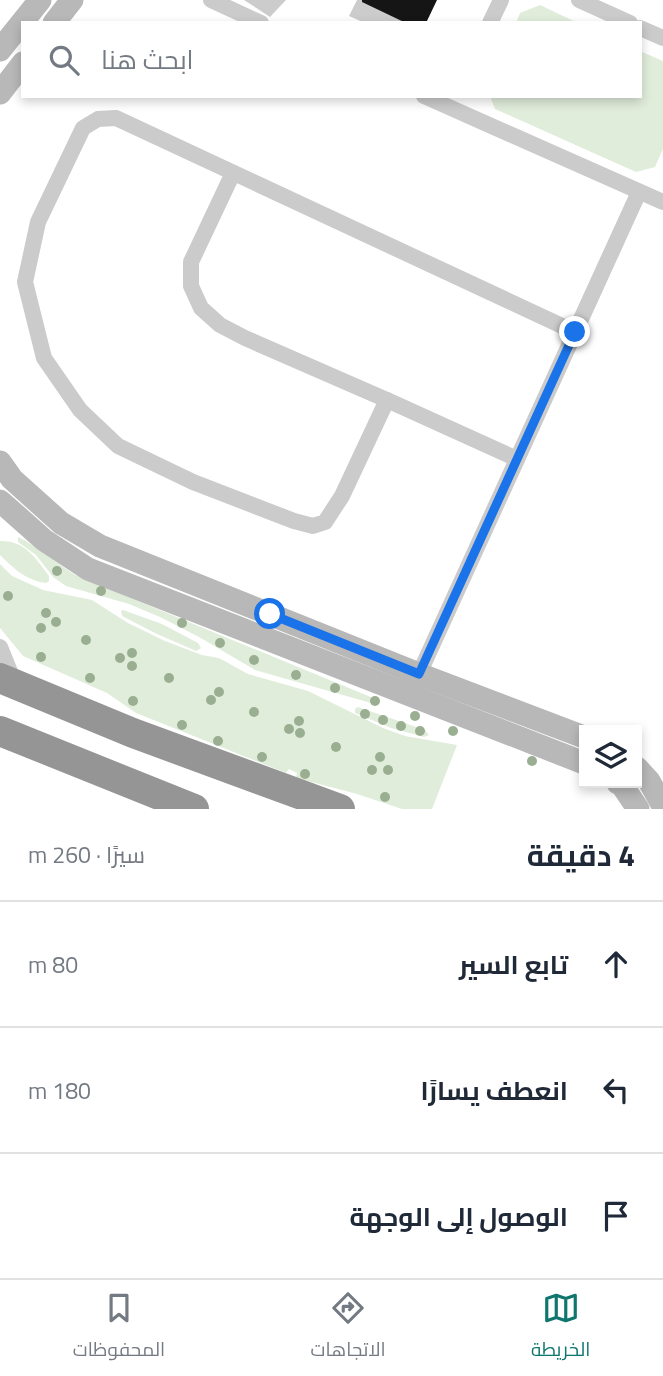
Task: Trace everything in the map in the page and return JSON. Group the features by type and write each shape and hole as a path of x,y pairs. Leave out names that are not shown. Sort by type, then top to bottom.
{"highway":[{"path":"7,681 133,733 340,809"},
{"path":"0,731 194,809"}],"main road":[{"path":"23,21 40,0"},
{"path":"56,21 72,0"},
{"path":"0,50 21,24"},
{"path":"0,93 21,66"},
{"path":"0,462 12,479 61,523 100,546 579,735"},
{"path":"0,501 44,540 88,569 579,761"},
{"path":"642,773 663,806"},
{"path":"624,788 638,809"}],"street":[{"path":"211,0 257,21"},
{"path":"491,21 500,0"},
{"path":"579,0 626,21"},
{"path":"642,29 663,38"},
{"path":"434,98 454,102 663,202"},
{"path":"387,400 342,496 325,522 313,526 193,482 118,446 80,410 44,358 25,282 38,222 83,128 98,119 116,118 575,332"},
{"path":"233,173 191,262 191,286 201,307 220,325 245,338 517,459"},
{"path":"409,695 639,191"},
{"path":"0,647 7,681"}],"green space":[{"path":"540,5 574,21 517,21 520,13"},
{"path":"642,52 663,61 663,149 655,167 636,172 495,109 491,98 642,98"},
{"path":"18,537 75,575 378,700 378,705 255,670 160,617 129,604 66,586 53,577 36,555 18,542"},
{"path":"0,541 8,541 29,551 49,576 49,581 46,583 33,580 15,569 0,555"},
{"path":"0,564 12,576 43,590 92,600 128,623 165,641 202,655 219,658 248,674 308,691 383,728 405,736 457,745 432,809 402,809 296,778 297,773 289,769 286,773 136,713 107,693 23,656 0,628"},
{"path":"123,610 162,624 198,643 201,648 196,651 157,634 122,616"},
{"path":"358,707 425,730 429,735 424,737 391,728 355,713"}],"building":[{"path":"437,0 427,21 402,21 362,2"}],"route":[{"path":"270,614 419,674 575,332"}]}
